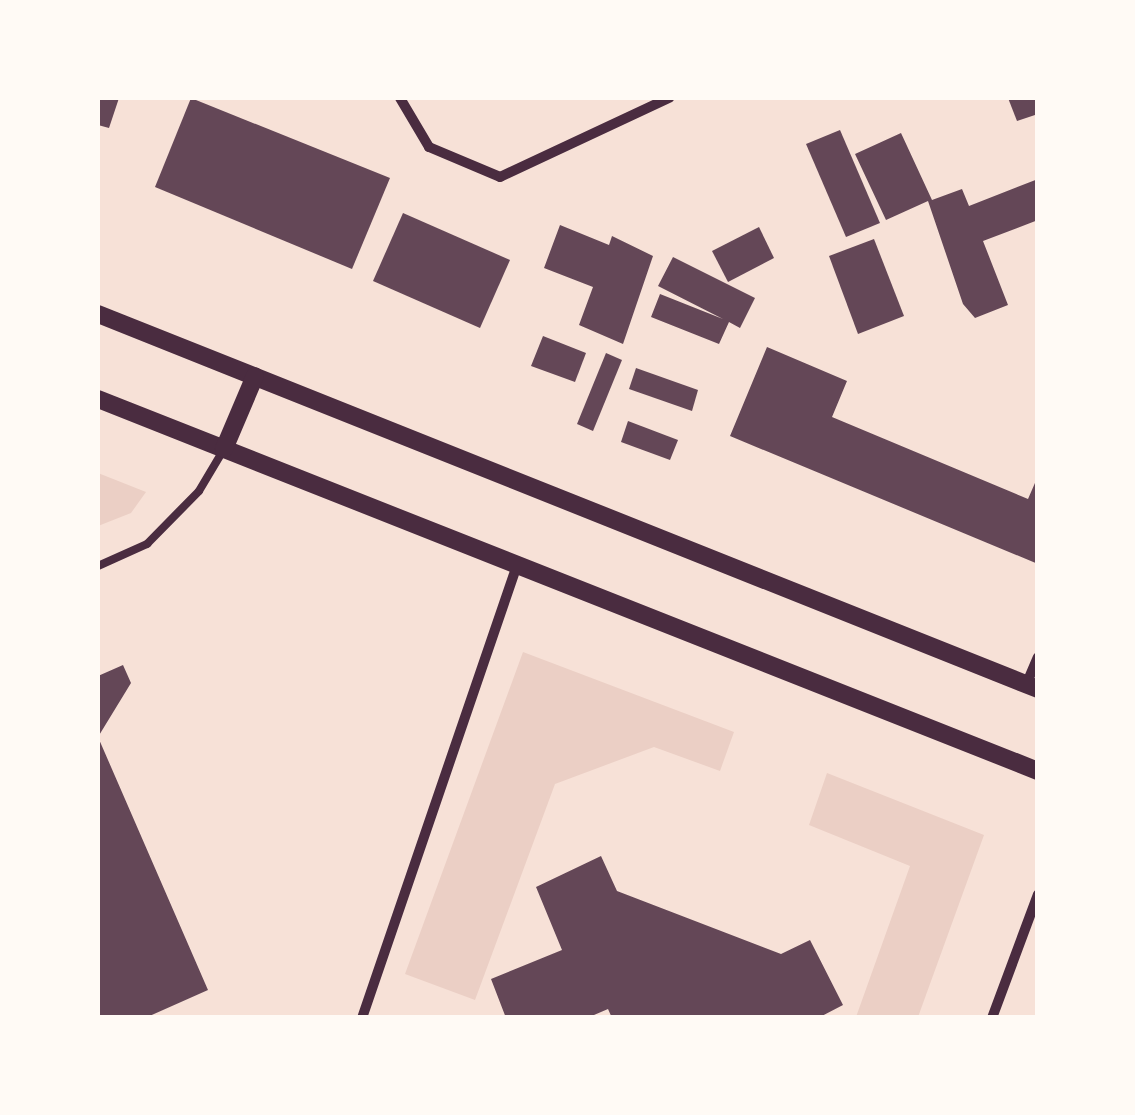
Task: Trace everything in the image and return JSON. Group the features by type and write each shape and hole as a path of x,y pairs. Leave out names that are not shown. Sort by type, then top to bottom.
{"street":[{"path":"400,98 429,148 500,177 669,98"},
{"path":"98,314 1032,687 1038,657"},
{"path":"224,449 255,376"},
{"path":"98,399 1038,771"},
{"path":"362,1018 518,564"},
{"path":"992,1018 1038,894"}],"lane":[{"path":"98,566 147,544 198,492 224,449"}],"shaded area":[{"path":"98,473 146,492 131,513 98,526"},
{"path":"523,652 734,732 720,771 654,747 555,784 475,1000 405,974"},
{"path":"827,773 984,835 918,1017 856,1017 910,866 809,825"}],"building":[{"path":"98,98 119,98 109,128 98,125"},
{"path":"191,98 390,178 352,269 155,187"},
{"path":"1008,98 1038,98 1038,114 1017,121"},
{"path":"840,130 880,223 846,237 806,144"},
{"path":"901,133 932,200 962,189 969,206 1038,179 1038,220 983,241 1008,305 975,318 963,304 928,201 886,220 855,154"},
{"path":"403,213 510,260 480,328 373,281"},
{"path":"560,225 609,245 612,236 653,256 623,344 579,325 593,287 544,268"},
{"path":"759,227 774,258 728,282 712,251"},
{"path":"874,239 904,316 858,334 829,256"},
{"path":"673,257 755,298 740,328 729,322 719,344 651,317 660,294 723,319 658,286"},
{"path":"543,336 586,353 575,382 531,366"},
{"path":"767,347 847,381 832,417 1028,499 1038,476 1038,564 730,436"},
{"path":"606,353 622,360 593,431 577,424"},
{"path":"636,368 698,390 692,411 629,389"},
{"path":"628,421 678,440 670,460 621,442"},
{"path":"123,665 131,683 98,737 98,676"},
{"path":"98,737 208,990 145,1018 98,1018"},
{"path":"601,856 617,891 781,954 810,940 843,1005 818,1018 612,1018 608,1009 587,1018 506,1018 491,979 562,950 536,887"}]}
